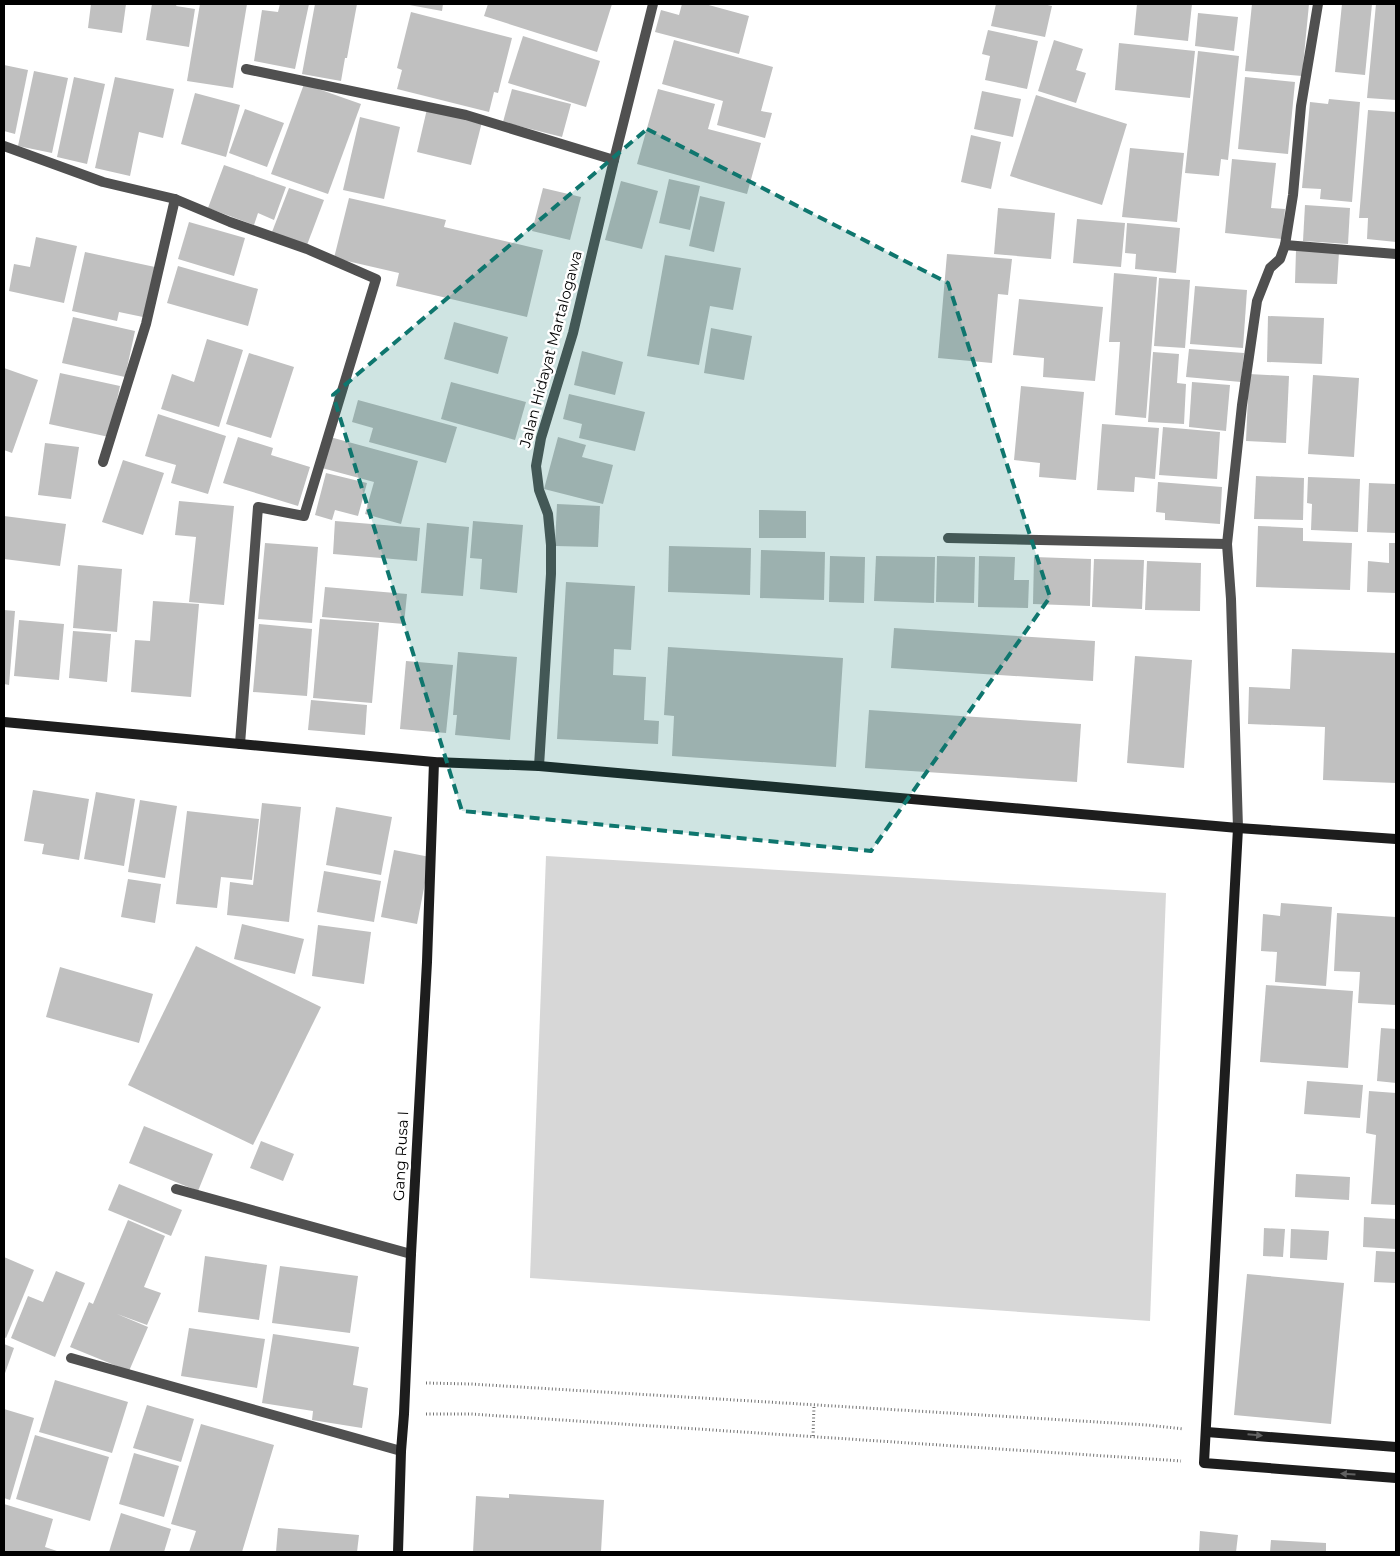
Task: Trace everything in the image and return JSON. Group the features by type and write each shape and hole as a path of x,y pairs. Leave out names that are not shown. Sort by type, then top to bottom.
{"street":[{"name":"Jalan Hidayat Martalogawa","path":"538,766 551,545 548,514 539,490 536,466 541,438 573,333 653,4"},
{"path":"1318,4 1301,106 1293,195 1285,245 1280,259 1270,268 1257,302 1242,405 1227,544 1231,599 1238,828 1204,1463 1396,1478"},
{"path":"246,68 466,115 614,160"},
{"path":"4,146 104,182 175,199 230,222 307,249 376,279 304,516 258,508 240,744"},
{"path":"104,462 146,324 175,199"},
{"path":"1285,245 1396,254"},
{"path":"948,538 1227,544"},
{"path":"4,722 434,762 538,766 1238,828 1396,839"},
{"name":"Gang Rusa I","path":"398,1552 410,1254 427,962 434,762"},
{"path":"176,1189 410,1254"},
{"path":"71,1358 401,1451"},
{"path":"1207,1432 1396,1447"}],"path":[{"path":"404,1383 471,1384 1147,1425 1207,1432"},
{"path":"812,1436 814,1406"},
{"path":"404,1414 471,1414 1204,1463"}],"highlighted area":[{"path":"647,129 948,283 1050,597 871,851 462,811 333,395"}],"shaded area":[{"path":"546,856 1166,893 1150,1321 530,1278"}],"building":[{"path":"91,4 126,4 122,33 88,28"},
{"path":"152,4 177,4 176,6 195,9 189,47 146,40"},
{"path":"200,4 247,4 233,88 187,81"},
{"path":"280,4 309,4 295,69 254,61 262,10 278,12"},
{"path":"315,4 357,4 341,81 302,74"},
{"path":"404,4 443,4 442,11"},
{"path":"488,4 612,4 597,52 484,16"},
{"path":"682,4 705,4 749,16 739,54 655,32 661,10 679,15"},
{"path":"996,4 1043,4 1052,6 1045,37 991,26"},
{"path":"1137,4 1192,4 1188,41 1134,35"},
{"path":"1252,4 1309,4 1302,76 1245,71"},
{"path":"1342,4 1372,4 1365,75 1335,72"},
{"path":"1376,4 1396,4 1396,100 1367,98"},
{"path":"411,12 512,38 498,93 494,92 489,112 397,89 402,70 397,68"},
{"path":"1198,13 1238,17 1234,51 1195,46"},
{"path":"988,30 1038,41 1027,89 985,80 990,56 982,54"},
{"path":"523,36 600,61 586,107 508,83"},
{"path":"674,40 773,67 761,111 772,113 765,138 717,125 723,101 662,84"},
{"path":"1054,40 1083,49 1076,70 1086,73 1076,103 1038,91"},
{"path":"1119,43 1195,51 1190,98 1115,90"},
{"path":"1198,51 1239,56 1228,160 1221,159 1219,176 1185,173"},
{"path":"4,65 28,70 15,134 4,131"},
{"path":"34,71 68,78 52,153 18,146"},
{"path":"74,77 105,84 87,164 57,157"},
{"path":"115,77 174,89 163,138 139,132 130,176 95,168"},
{"path":"1245,77 1295,82 1288,154 1238,149"},
{"path":"304,84 361,104 328,194 271,174"},
{"path":"512,89 571,104 562,137 503,122"},
{"path":"658,89 715,104 708,129 761,143 747,194 637,164"},
{"path":"982,91 1021,99 1013,137 974,129"},
{"path":"195,93 240,105 226,157 181,144"},
{"path":"1036,95 1127,124 1102,205 1010,176"},
{"path":"1329,99 1360,102 1352,202 1320,199 1321,189 1302,188 1310,102 1328,104"},
{"path":"245,109 284,123 267,167 229,153"},
{"path":"427,109 482,122 471,165 417,152"},
{"path":"1368,110 1396,112 1396,242 1367,239 1368,218 1359,218"},
{"path":"360,117 400,127 384,199 343,190"},
{"path":"971,135 1001,142 991,189 961,182"},
{"path":"1130,148 1184,153 1177,222 1122,217"},
{"path":"1232,159 1276,163 1271,208 1285,209 1282,239 1225,233"},
{"path":"224,165 286,187 274,220 258,213 254,225 208,208"},
{"path":"669,179 700,186 690,230 659,223"},
{"path":"621,181 658,191 642,249 605,240"},
{"path":"289,188 324,200 307,245 272,232"},
{"path":"543,188 581,197 570,240 532,231"},
{"path":"700,196 725,202 714,252 689,246"},
{"path":"349,198 446,220 444,227 543,250 527,317 396,286 399,273 334,258"},
{"path":"1305,205 1350,208 1348,244 1303,241"},
{"path":"998,208 1055,213 1051,259 994,254"},
{"path":"1077,219 1125,223 1121,267 1073,263"},
{"path":"189,222 245,238 234,276 178,259"},
{"path":"1127,223 1180,228 1176,273 1135,269 1136,254 1125,253"},
{"path":"36,237 77,246 64,303 9,291 14,264 30,267"},
{"path":"1296,250 1339,252 1337,284 1295,283"},
{"path":"85,252 155,267 143,317 119,312 117,321 72,311"},
{"path":"947,254 1012,259 1008,295 998,294 992,363 938,358"},
{"path":"665,255 741,268 733,310 710,306 699,365 647,356"},
{"path":"178,266 258,289 248,326 167,303"},
{"path":"1114,273 1157,277 1146,418 1115,415 1120,342 1109,342"},
{"path":"1159,278 1190,280 1185,348 1154,346"},
{"path":"1195,286 1247,290 1243,348 1190,344"},
{"path":"1019,299 1103,307 1095,381 1043,377 1044,358 1013,355"},
{"path":"1268,316 1324,318 1322,364 1267,362"},
{"path":"73,317 135,331 125,377 62,363"},
{"path":"454,322 508,337 498,374 444,359"},
{"path":"711,328 752,336 744,380 704,373"},
{"path":"207,339 243,350 219,427 161,409 172,374 194,382"},
{"path":"1189,349 1244,353 1241,382 1186,377"},
{"path":"582,351 623,362 615,395 574,385"},
{"path":"1153,352 1179,354 1177,383 1186,384 1184,424 1148,422"},
{"path":"249,353 294,367 271,438 226,424"},
{"path":"4,368 38,380 12,453 4,450"},
{"path":"60,373 120,386 109,437 49,424"},
{"path":"1249,374 1289,376 1286,443 1246,441"},
{"path":"1313,375 1359,378 1354,457 1308,454"},
{"path":"451,382 526,402 515,440 441,419"},
{"path":"1192,382 1230,385 1226,431 1189,427"},
{"path":"1021,386 1084,392 1076,480 1039,477 1040,463 1014,460"},
{"path":"569,394 645,412 635,451 579,438 582,424 563,419"},
{"path":"358,400 457,427 446,463 369,442 373,428 352,422"},
{"path":"158,414 226,436 208,494 171,483 176,465 145,456"},
{"path":"1102,424 1159,428 1155,479 1135,477 1134,492 1097,490"},
{"path":"1163,427 1220,432 1217,479 1159,475"},
{"path":"238,437 273,448 271,455 310,467 298,506 223,483"},
{"path":"330,437 418,461 401,524 365,514 374,482 322,468"},
{"path":"558,437 586,445 582,457 613,465 603,504 544,489"},
{"path":"45,443 79,447 71,499 38,495"},
{"path":"123,460 164,473 143,535 102,522"},
{"path":"326,473 367,483 358,516 335,510 332,520 315,515"},
{"path":"1256,476 1304,478 1303,520 1254,519"},
{"path":"1308,477 1360,479 1358,532 1311,530 1312,504 1307,503"},
{"path":"1158,482 1222,487 1220,524 1165,520 1165,513 1156,512"},
{"path":"1369,483 1396,484 1396,533 1367,532"},
{"path":"179,501 234,506 224,605 189,602 196,537 175,535"},
{"path":"557,504 600,506 598,547 555,546"},
{"path":"759,510 806,511 806,538 759,538"},
{"path":"4,516 66,524 60,566 4,559"},
{"path":"335,521 420,528 417,561 333,554"},
{"path":"473,521 523,525 517,593 480,589 482,559 470,558"},
{"path":"427,523 469,527 463,596 421,593"},
{"path":"1258,526 1303,528 1303,541 1352,543 1350,590 1256,587"},
{"path":"265,543 318,547 312,623 258,619"},
{"path":"1389,543 1396,543 1396,593 1367,592 1368,561 1389,563"},
{"path":"669,546 751,548 750,595 668,592"},
{"path":"761,550 825,552 824,600 760,598"},
{"path":"830,556 865,557 864,603 829,602"},
{"path":"876,556 935,557 934,603 874,601"},
{"path":"937,556 975,557 974,603 936,602"},
{"path":"979,556 1015,557 1014,580 1029,580 1028,608 978,607"},
{"path":"1034,557 1091,559 1090,606 1033,604"},
{"path":"1094,559 1144,560 1142,609 1092,607"},
{"path":"1147,561 1201,563 1200,611 1145,610"},
{"path":"78,565 122,569 117,632 73,628"},
{"path":"566,582 635,586 631,650 614,649 613,675 646,677 644,720 659,721 658,744 557,739"},
{"path":"325,587 407,594 404,624 322,617"},
{"path":"153,601 199,604 191,697 131,692 135,640 150,641"},
{"path":"4,610 15,611 9,685 4,684"},
{"path":"320,619 379,623 372,703 313,698"},
{"path":"19,620 64,624 59,680 14,676"},
{"path":"259,624 312,629 307,696 253,692"},
{"path":"894,628 1095,641 1093,681 891,668"},
{"path":"73,631 111,634 107,682 69,678"},
{"path":"668,647 843,658 836,767 672,756 674,716 664,715"},
{"path":"1292,649 1396,653 1396,783 1323,780 1325,727 1248,724 1249,687 1290,689"},
{"path":"458,652 517,657 510,740 455,735 457,715 453,715"},
{"path":"1135,656 1192,660 1184,768 1127,763"},
{"path":"406,661 453,665 446,733 400,729"},
{"path":"311,700 367,705 365,735 308,730"},
{"path":"869,710 1081,724 1077,782 865,768"},
{"path":"33,790 89,799 79,860 42,854 44,844 24,841"},
{"path":"96,792 135,799 124,866 84,859"},
{"path":"140,800 177,806 165,878 128,872"},
{"path":"262,803 301,807 289,922 227,915 230,882 253,885"},
{"path":"336,807 392,817 381,875 326,865"},
{"path":"187,811 259,819 252,880 221,877 217,908 176,904"},
{"path":"394,850 430,857 417,924 381,917"},
{"path":"324,871 381,881 374,922 317,912"},
{"path":"128,879 161,884 155,923 121,917"},
{"path":"1281,903 1332,907 1326,986 1275,982 1277,952 1261,951 1263,914 1280,916"},
{"path":"1337,913 1396,917 1396,1005 1358,1003 1360,972 1334,971"},
{"path":"242,924 304,939 295,974 234,959"},
{"path":"318,925 371,932 364,984 312,976"},
{"path":"196,946 321,1007 253,1145 128,1085"},
{"path":"60,967 153,994 139,1043 46,1017"},
{"path":"1266,985 1353,991 1348,1068 1260,1062"},
{"path":"1381,1028 1396,1029 1396,1083 1377,1081"},
{"path":"1307,1081 1363,1085 1360,1118 1304,1114"},
{"path":"1369,1091 1396,1093 1396,1205 1371,1204 1376,1135 1366,1133"},
{"path":"144,1126 213,1154 198,1191 129,1163"},
{"path":"261,1141 294,1154 283,1181 250,1168"},
{"path":"1296,1174 1350,1177 1349,1200 1295,1197"},
{"path":"119,1184 182,1210 171,1236 108,1210"},
{"path":"1364,1217 1396,1219 1396,1249 1363,1247"},
{"path":"128,1220 165,1236 144,1287 161,1293 147,1325 117,1314 148,1327 129,1371 70,1347 89,1302 93,1304"},
{"path":"1264,1228 1285,1229 1283,1257 1263,1256"},
{"path":"1291,1229 1329,1231 1327,1260 1290,1258"},
{"path":"1376,1251 1396,1252 1396,1283 1374,1282"},
{"path":"205,1256 267,1265 259,1320 198,1312"},
{"path":"4,1257 34,1270 6,1338 4,1337"},
{"path":"280,1266 358,1276 350,1333 272,1323"},
{"path":"56,1271 85,1283 55,1357 11,1338 28,1296 43,1302"},
{"path":"1247,1274 1344,1283 1331,1424 1234,1415"},
{"path":"189,1328 265,1339 257,1388 181,1376"},
{"path":"273,1334 359,1347 353,1385 368,1388 362,1428 312,1420 313,1411 262,1403"},
{"path":"4,1344 14,1348 4,1376"},
{"path":"55,1380 128,1402 112,1453 39,1432"},
{"path":"147,1405 194,1419 181,1462 133,1448"},
{"path":"4,1409 34,1418 10,1500 4,1498"},
{"path":"201,1424 274,1445 242,1552 189,1552 196,1531 171,1524"},
{"path":"35,1435 109,1457 90,1521 16,1499"},
{"path":"134,1453 179,1466 164,1517 119,1504"},
{"path":"509,1494 604,1500 601,1552 473,1552 476,1496 509,1498"},
{"path":"4,1504 53,1519 45,1547 60,1552 4,1552"},
{"path":"121,1513 171,1529 164,1552 109,1552"},
{"path":"278,1528 359,1535 357,1552 276,1552"},
{"path":"1200,1531 1238,1535 1236,1552 1199,1552"},
{"path":"1271,1540 1326,1543 1326,1552 1270,1552"}]}
